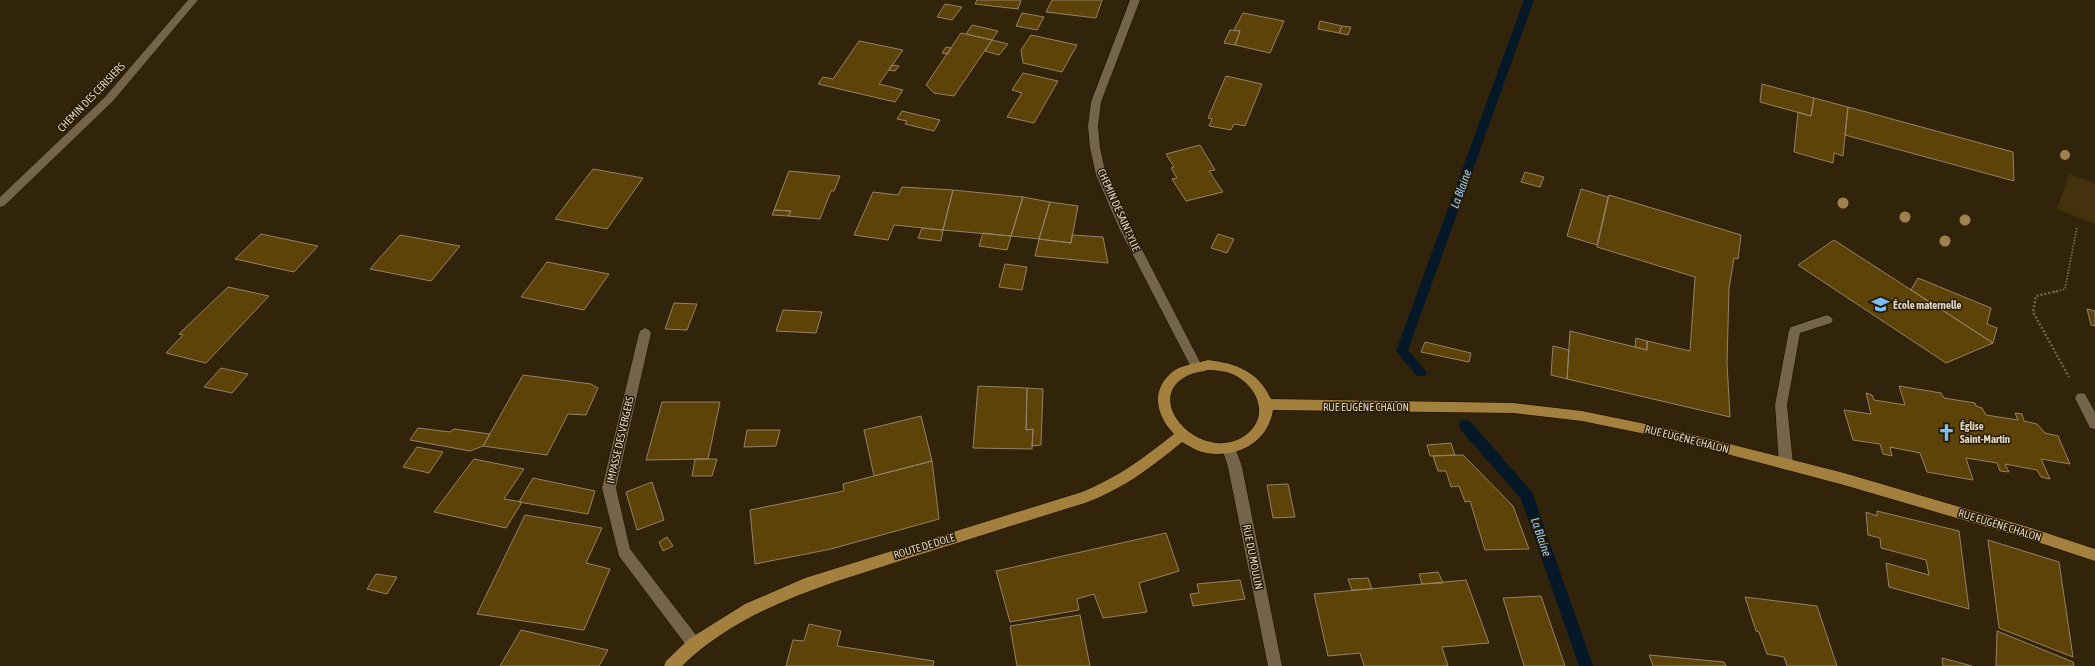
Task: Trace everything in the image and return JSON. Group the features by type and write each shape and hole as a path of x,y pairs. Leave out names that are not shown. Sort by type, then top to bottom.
{"main road":[{"path":"1208,365 1222,366 1246,376 1256,384 1266,404 1266,416 1262,427 1254,436 1242,444 1229,448 1203,446 1181,436 1172,427 1166,417 1163,406 1164,396 1174,377 1196,366 1208,365"},
{"name":"RUE EUGÈNE CHALON","path":"1266,404 1286,406 1514,408 1582,416 1656,431 1858,483 2028,533 2095,555"},
{"name":"ROUTE DE DOLE","path":"671,666 694,644 750,609 810,583 1085,497 1114,485 1141,468 1181,436"}],"street":[{"name":"CHEMIN DES CERISIERS","path":"0,203 109,99 193,0"},
{"name":"CHEMIN DE SAINT-YLIE","path":"1135,0 1096,102 1093,126 1095,148 1101,175 1107,189 1196,366"},
{"path":"1786,464 1781,405 1795,330 1827,320"},
{"name":"IMPASSE DES VERGERS","path":"645,333 609,488 624,552 694,644"},
{"path":"2081,398 2095,424"},
{"name":"RUE DU MOULIN","path":"1229,448 1235,467 1275,666"}],"path":[{"path":"2078,227 2065,289 2036,296 2033,312 2081,398"}],"shaded area":[{"path":"2069,174 2095,183 2095,224 2057,209"}],"building":[{"path":"977,0 1021,0 1018,9 975,4"},
{"path":"1052,0 1102,0 1096,18 1046,12"},
{"path":"945,4 962,7 952,20 937,17"},
{"path":"1022,13 1044,17 1037,30 1016,26"},
{"path":"1243,13 1284,21 1270,53 1235,45 1240,31 1234,30"},
{"path":"1320,21 1342,26 1339,33 1318,29"},
{"path":"972,25 998,31 992,40 966,34"},
{"path":"1342,26 1351,27 1348,35 1339,33"},
{"path":"1230,30 1240,31 1235,45 1224,43"},
{"path":"961,33 992,40 954,96 934,93 926,85"},
{"path":"1031,35 1077,45 1062,72 1023,63 1021,50"},
{"path":"992,40 1008,44 999,55 985,51"},
{"path":"859,41 903,50 879,84 903,90 895,102 818,84 823,77 833,79"},
{"path":"946,47 951,48 948,54 942,53"},
{"path":"892,65 899,66 895,71 889,70"},
{"path":"1023,73 1058,81 1034,123 1007,117 1022,93 1012,90"},
{"path":"1226,76 1262,84 1245,126 1234,124 1231,130 1209,126 1212,119 1208,118"},
{"path":"1762,84 1814,98 1811,116 1760,102"},
{"path":"1814,98 1848,107 1843,156 1834,153 1833,163 1794,152 1798,112 1811,116"},
{"path":"1848,107 2013,152 2014,181 1845,135"},
{"path":"902,111 940,120 934,131 905,124 907,121 897,119"},
{"path":"1200,145 1215,170 1209,171 1223,192 1186,201 1172,179 1177,178 1171,168 1174,167 1166,154"},
{"path":"593,169 643,178 607,229 555,219"},
{"path":"789,171 840,176 834,191 831,191 820,219 788,216 791,211 774,210"},
{"path":"1525,172 1544,177 1540,187 1521,182"},
{"path":"902,187 953,190 943,230 894,225 888,240 854,235 873,192 898,195"},
{"path":"1581,189 1608,197 1597,245 1567,236"},
{"path":"953,190 1023,197 1011,236 943,230"},
{"path":"1609,195 1741,235 1738,259 1734,258 1729,288 1727,363 1730,417 1567,379 1570,331 1647,350 1647,341 1690,351 1695,277 1597,247"},
{"path":"1023,197 1050,202 1039,239 1011,236"},
{"path":"1050,202 1078,206 1071,243 1039,239"},
{"path":"774,210 791,211 788,216 772,215"},
{"path":"922,228 943,230 941,241 918,238"},
{"path":"983,233 1011,236 1007,250 979,246"},
{"path":"261,234 318,246 294,272 235,259"},
{"path":"1218,234 1234,239 1227,253 1211,248"},
{"path":"400,235 460,246 431,281 370,269"},
{"path":"1072,235 1103,237 1108,263 1035,256 1039,239 1071,243"},
{"path":"1834,240 1993,343 1946,363 1798,265"},
{"path":"547,262 609,274 584,310 521,297"},
{"path":"1005,264 1027,267 1022,290 999,287"},
{"path":"1918,278 1991,308 1987,324 1997,328 1993,343 1911,290"},
{"path":"228,287 269,296 206,363 166,353 183,335 179,334"},
{"path":"674,303 697,304 687,330 665,329"},
{"path":"2087,309 2095,311 2095,326 2091,325"},
{"path":"783,310 822,312 816,333 776,331"},
{"path":"1636,338 1647,341 1647,350 1635,347"},
{"path":"1425,342 1471,353 1469,362 1421,352"},
{"path":"1553,346 1569,350 1567,379 1551,375"},
{"path":"221,368 248,374 232,393 204,387"},
{"path":"523,375 591,384 598,388 586,415 568,414 547,455 483,446"},
{"path":"978,386 1027,388 1026,430 1033,429 1032,449 973,448"},
{"name":"Église Saint-Martin","path":"1899,386 1941,393 1944,398 1975,403 1976,406 1982,408 1986,415 2018,420 2015,413 2022,414 2024,421 2037,424 2045,433 2058,436 2070,464 2041,459 2050,479 2041,477 2037,470 2005,464 2009,472 2000,471 1997,463 1966,458 1973,480 1927,472 1920,453 1890,447 1892,456 1883,454 1880,444 1853,440 1844,410 1871,414 1866,393 1872,395 1874,400 1905,405"},
{"path":"1027,388 1043,389 1041,445 1032,446 1033,429 1026,430"},
{"path":"662,402 720,402 708,459 646,460"},
{"path":"921,416 932,461 874,476 864,430"},
{"path":"418,428 450,432 454,429 490,434 483,446 470,451 410,440"},
{"path":"747,430 780,430 776,446 744,447"},
{"path":"1451,443 1455,455 1430,456 1427,445"},
{"path":"417,447 443,452 429,473 403,467"},
{"path":"1463,455 1513,506 1529,549 1485,550 1470,501 1465,502 1459,486 1451,487 1446,471 1438,471 1433,456"},
{"path":"474,459 524,469 504,499 522,502 506,528 434,512"},
{"path":"695,459 717,459 712,476 692,476"},
{"path":"932,461 939,519 831,549 755,564 750,510 844,491 843,484"},
{"path":"533,478 595,491 588,514 519,502"},
{"path":"652,482 664,520 637,530 626,492"},
{"path":"1288,484 1295,517 1273,518 1267,485"},
{"path":"1877,511 1959,531 1969,609 1889,587 1886,563 1929,575 1926,560 1881,548 1880,538 1868,535 1866,512 1877,516"},
{"path":"525,515 602,528 586,563 610,569 584,630 477,614"},
{"path":"1166,533 1179,571 1139,583 1147,612 1103,618 1094,594 1077,599 1079,610 1010,622 996,571"},
{"path":"667,537 673,546 663,551 659,542"},
{"path":"1988,540 2059,562 2073,657 1999,628"},
{"path":"1438,572 1443,583 1422,584 1419,574"},
{"path":"376,574 397,577 387,594 367,589"},
{"path":"1368,578 1372,589 1352,590 1348,579"},
{"path":"1240,580 1245,599 1193,606 1190,594 1199,593 1197,584"},
{"path":"1466,580 1489,643 1442,647 1448,666 1364,666 1360,653 1328,656 1314,594"},
{"path":"1541,596 1565,666 1524,666 1503,598"},
{"path":"1745,597 1817,606 1837,666 1787,666 1784,657 1767,654 1759,632 1756,631"},
{"path":"1080,615 1090,666 1017,666 1010,626"},
{"path":"809,624 841,631 837,646 934,661 933,666 786,666 793,640 804,641"},
{"path":"521,630 608,650 599,666 500,666"},
{"path":"1997,631 2073,662 2074,666 1996,666"},
{"path":"1649,655 1724,662 1726,666 1653,666"},
{"path":"1942,658 1972,666 1943,666"}],"waterway":[{"name":"La Blaine","path":"1421,373 1402,351 1529,0"},
{"name":"La Blaine","path":"1465,425 1527,496 1586,666"}],"place":[{"name":"École maternelle","path":"1880,305"},
{"name":"Église Saint-Martin","path":"1947,432"}]}
